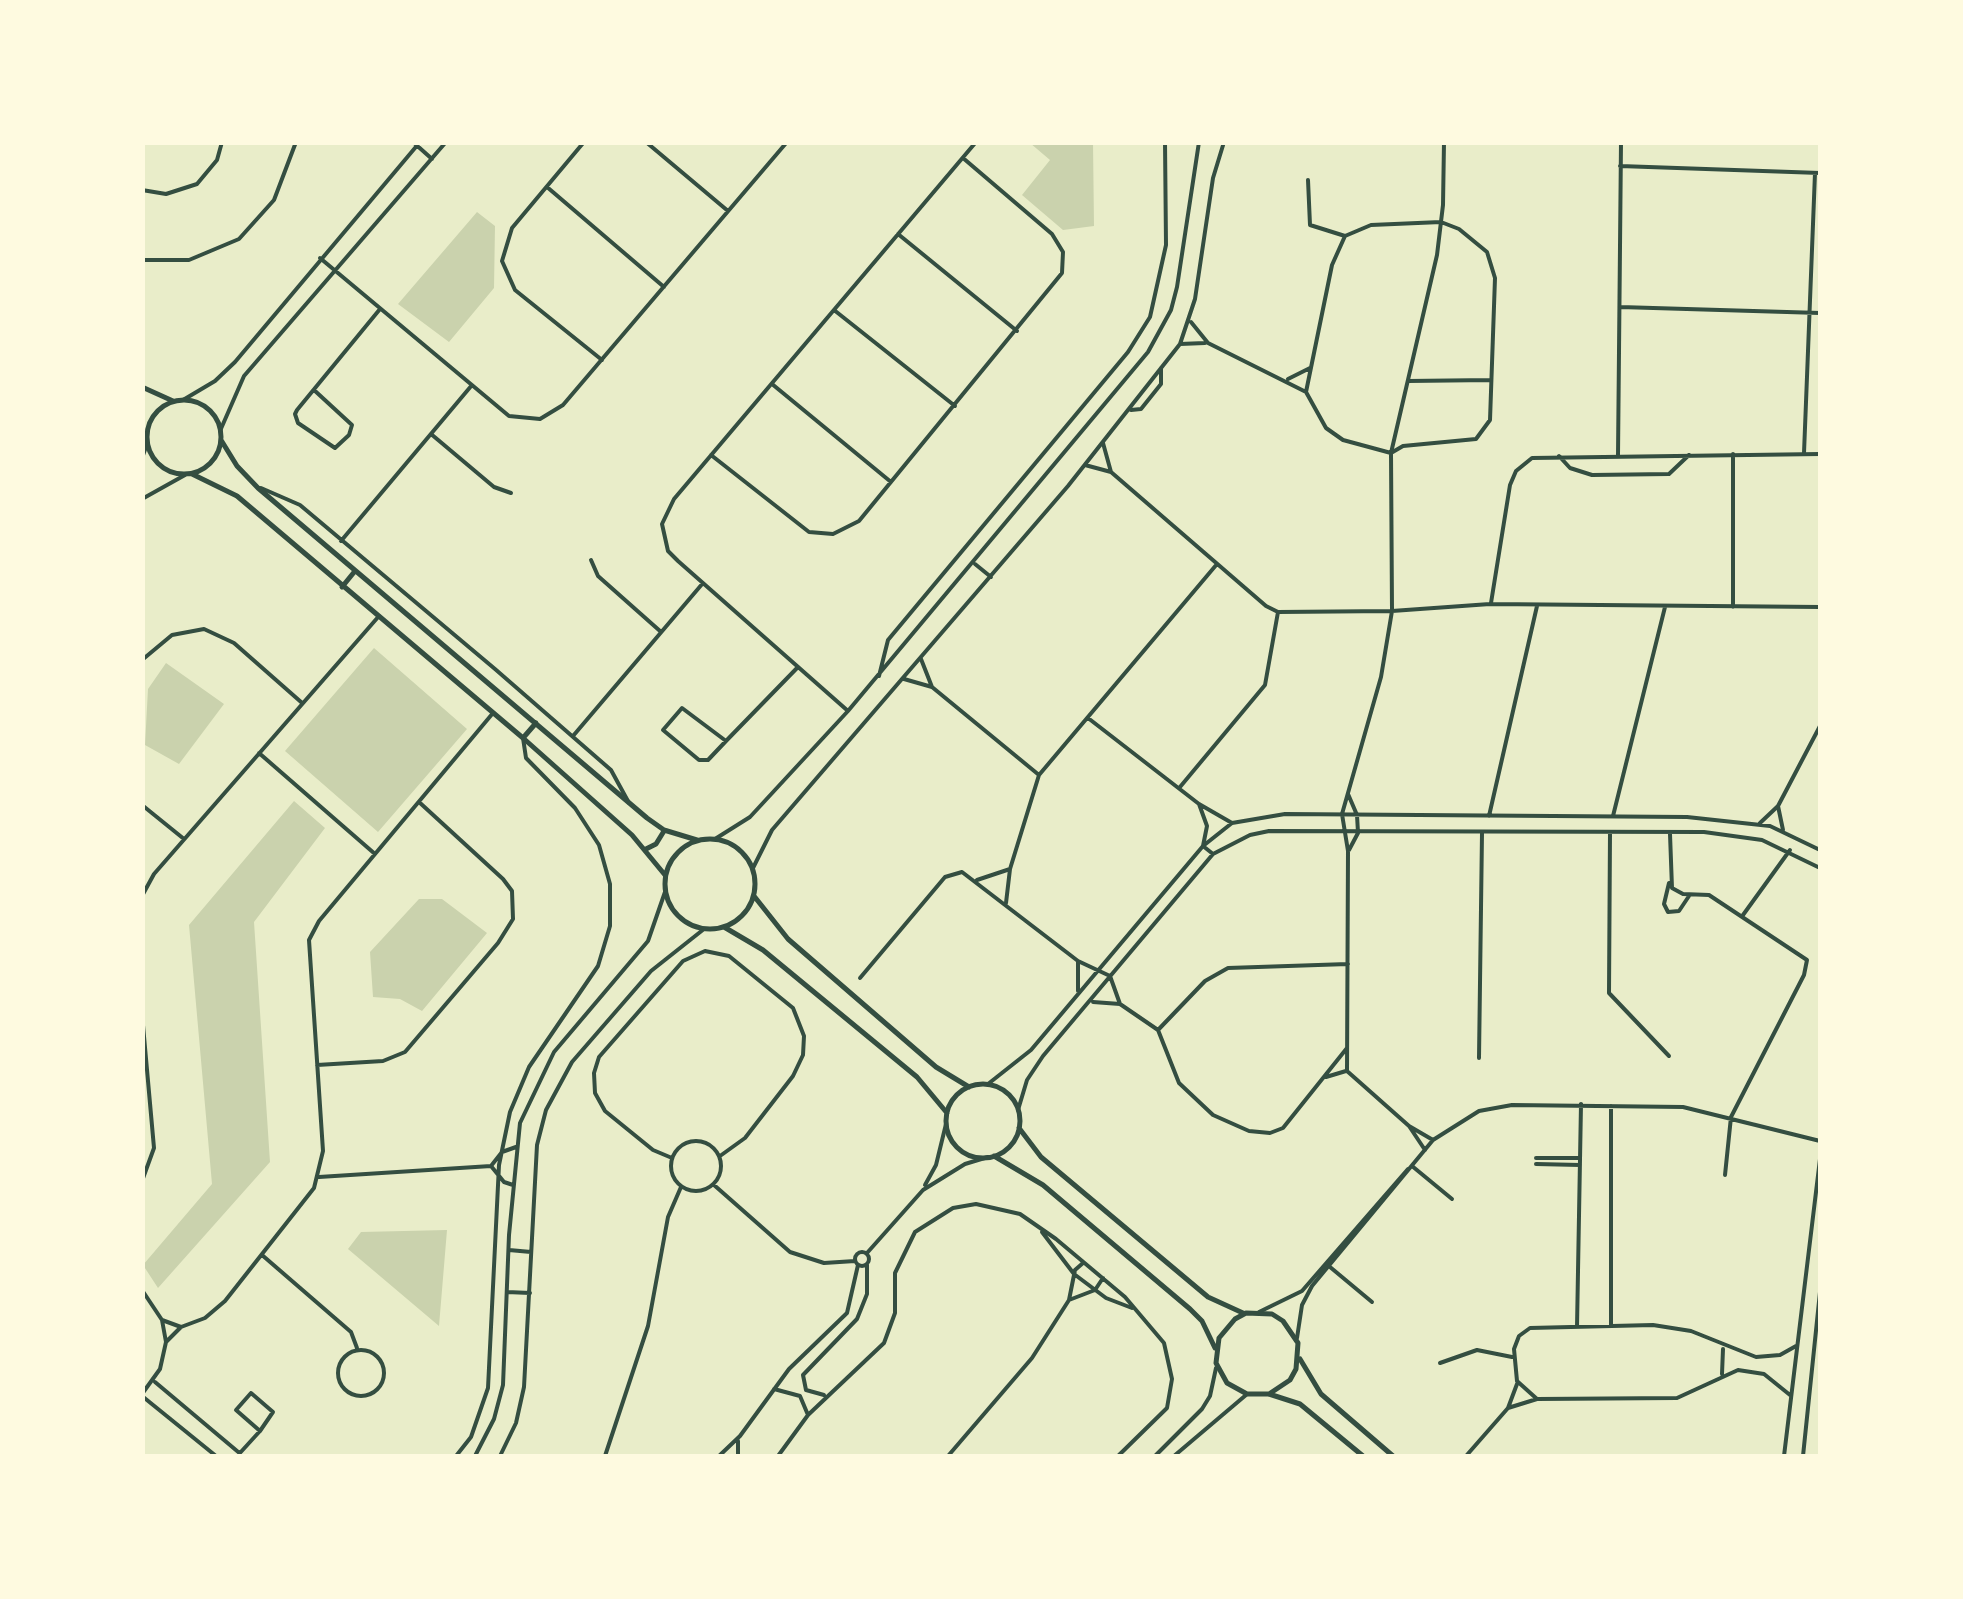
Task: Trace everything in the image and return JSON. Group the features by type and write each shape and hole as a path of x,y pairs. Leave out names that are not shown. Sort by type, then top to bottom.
{"street":[{"path":"142,190 166,194 196,184 217,160 222,142"},
{"path":"142,260 188,260 238,239 274,200 296,142"},
{"path":"220,430 244,376 446,142"},
{"path":"584,142 506,240 504,271 515,290 602,360"},
{"path":"646,142 728,211"},
{"path":"320,258 509,416 540,419 563,406 787,142"},
{"path":"848,711 668,551 662,524 666,510 711,455 976,142"},
{"path":"879,676 888,640 1128,352 1150,316 1165,258 1164,142"},
{"path":"715,839 750,817 879,676 1161,332 1177,287 1199,142"},
{"path":"752,868 772,830 991,577 1180,344 1190,321 1213,178 1224,142"},
{"path":"1425,1150 1408,1126 1347,1070 1348,851 1342,814 1381,677 1392,611 1391,453 1441,222 1444,142"},
{"path":"1618,456 1621,142"},
{"path":"432,158 417,144 226,372 157,412 145,432 147,444 156,463 236,496 523,738 646,849 665,875"},
{"path":"711,455 798,527 822,534 852,526 891,482 1058,282 1062,252 1052,234 963,158"},
{"path":"1620,166 1818,173 1804,453"},
{"path":"1190,321 1208,343 1306,392 1318,418 1334,434 1361,448 1391,453 1404,446 1482,436 1490,420 1492,262 1470,236 1441,222 1371,225 1345,236 1310,225 1308,180"},
{"path":"547,187 664,287"},
{"path":"898,234 1017,331"},
{"path":"1306,392 1332,265 1345,236"},
{"path":"1619,306 1820,313"},
{"path":"314,390 352,425 335,448 325,446 295,419 297,410 380,309"},
{"path":"834,310 955,406"},
{"path":"1180,344 1208,343"},
{"path":"1129,410 1141,409 1162,384 1161,368"},
{"path":"1287,380 1310,368"},
{"path":"1408,381 1491,380"},
{"path":"772,384 891,482"},
{"path":"341,541 472,386"},
{"path":"142,387 174,401"},
{"path":"183,400 210,412 236,466 258,488 630,803 664,830 696,840 715,839 742,852 752,868 754,896 788,940 936,1068 969,1087"},
{"path":"430,434 494,487 511,494"},
{"path":"142,499 212,462 221,440"},
{"path":"1103,443 1111,472"},
{"path":"142,458 147,444"},
{"path":"1733,454 1734,607"},
{"path":"1490,604 1516,471 1532,458 1820,454"},
{"path":"1559,456 1570,468 1592,475 1670,474 1689,455"},
{"path":"1085,464 1111,472 1278,612 1392,611 1490,604 1820,607"},
{"path":"258,488 300,505 620,779 630,803"},
{"path":"591,560 598,576 661,632"},
{"path":"974,562 991,577"},
{"path":"1006,903 1010,868 1039,775 1218,564"},
{"path":"342,587 355,571"},
{"path":"572,736 703,583"},
{"path":"1489,817 1537,606"},
{"path":"1613,817 1665,608"},
{"path":"1180,787 1265,685 1278,612"},
{"path":"142,896 184,840 378,616"},
{"path":"142,660 172,635 204,629 234,643 302,704"},
{"path":"922,659 932,687"},
{"path":"726,741 685,708 679,708 663,730 700,760 708,760 798,667"},
{"path":"904,679 932,687 1039,775"},
{"path":"216,1456 142,1395 154,1381 166,1342 180,1327 216,1310 302,1208 319,1177 323,1151 309,940 319,921 493,714"},
{"path":"1088,718 1200,804 1232,823"},
{"path":"523,738 536,723"},
{"path":"1759,824 1778,806 1820,726"},
{"path":"456,1456 481,1414 492,1360 498,1177 519,1089 602,956 610,926 610,884 589,827 532,766 523,738"},
{"path":"259,753 376,854"},
{"path":"1348,794 1357,815 1358,833 1348,851"},
{"path":"317,1065 383,1060 405,1052 498,943 513,919 512,891 503,879 419,802"},
{"path":"1200,804 1208,826 1202,846"},
{"path":"142,805 184,840"},
{"path":"1778,806 1783,830"},
{"path":"800,1396 806,1390 806,1368 849,1330 863,1307 870,1280 867,1253 923,1190 936,1165 947,1114 959,1093 988,1084 1023,1058 1202,846 1232,823 1285,814 1613,817 1759,824 1783,830 1820,850"},
{"path":"1549,832 1552,818"},
{"path":"646,849 660,840 664,830"},
{"path":"923,1190 965,1164 991,1157 1010,1145 1019,1128 1018,1110 1035,1066 1213,854 1250,834 1269,831 1735,835 1790,850 1820,868"},
{"path":"1610,832 1609,993 1669,1056"},
{"path":"1479,1058 1482,833"},
{"path":"1670,833 1669,884 1664,904 1668,912 1679,911 1690,894"},
{"path":"475,1456 494,1419 505,1368 516,1147 528,1098 570,1031 648,940 665,892 665,875 671,860 696,840"},
{"path":"1202,846 1213,854"},
{"path":"1742,917 1790,850"},
{"path":"976,880 1010,868"},
{"path":"860,978 945,877 962,872 1078,961 1099,967 1110,976 1120,1004"},
{"path":"1669,884 1676,892 1710,894 1802,954 1808,966 1731,1117 1726,1174"},
{"path":"665,892 682,921 704,929 724,927 743,915 754,896"},
{"path":"724,927 763,950 902,1064 931,1090 947,1114"},
{"path":"500,1456 521,1405 537,1145 553,1093 572,1062 651,971 704,929"},
{"path":"672,1158 653,1150 606,1111 595,1093 594,1073 599,1057 683,961 705,952 729,956 793,1008 804,1036 804,1055 794,1076 745,1138 720,1156"},
{"path":"1078,961 1078,992"},
{"path":"1158,1030 1219,971 1282,963 1348,964"},
{"path":"1090,1002 1120,1004 1158,1030 1180,1084 1213,1114 1249,1131 1270,1133 1283,1128 1347,1048"},
{"path":"142,1014 154,1148 142,1181"},
{"path":"561,1023 570,1031"},
{"path":"1326,1077 1347,1070"},
{"path":"988,1084 1007,1092 1018,1110"},
{"path":"1577,1326 1581,1104"},
{"path":"1611,1104 1611,1326"},
{"path":"1270,1394 1290,1380 1299,1357 1305,1298 1433,1140 1462,1118 1497,1106 1683,1107 1820,1142"},
{"path":"946,1124 956,1146 976,1157 991,1157 1043,1185 1202,1320 1216,1350"},
{"path":"1408,1126 1433,1140"},
{"path":"1019,1128 1040,1157 1208,1298 1246,1313 1258,1312 1302,1292 1328,1266"},
{"path":"694,1141 710,1144 720,1156 721,1171 714,1185 694,1192 681,1187 673,1177 672,1158 681,1146 694,1141"},
{"path":"319,1177 491,1166 502,1152 516,1147"},
{"path":"1784,1456 1820,1158"},
{"path":"1536,1161 1580,1161"},
{"path":"491,1166 498,1177 514,1185"},
{"path":"1412,1166 1452,1199"},
{"path":"714,1185 790,1252 824,1263 867,1265"},
{"path":"605,1456 648,1326 668,1217 681,1187"},
{"path":"778,1456 808,1415 863,1367 884,1342 895,1313 895,1274 902,1252 932,1218 976,1204 1009,1210 1085,1262 1164,1343 1170,1360 1171,1396 1160,1419 1118,1456"},
{"path":"1038,1228 1074,1274 1095,1290 1132,1308"},
{"path":"508,1250 531,1252"},
{"path":"719,1456 740,1436 806,1350 847,1313 858,1253 867,1253"},
{"path":"262,1255 351,1332 358,1350"},
{"path":"948,1456 1032,1358 1069,1300 1074,1274 1085,1262"},
{"path":"1328,1266 1372,1302"},
{"path":"1069,1300 1095,1290 1103,1278"},
{"path":"142,1290 162,1320 166,1342"},
{"path":"506,1292 530,1293"},
{"path":"1803,1456 1820,1292"},
{"path":"1258,1312 1284,1321 1298,1343"},
{"path":"1155,1456 1202,1409 1215,1382 1216,1350 1225,1327 1246,1313"},
{"path":"162,1320 180,1327"},
{"path":"1466,1456 1508,1408 1517,1381 1516,1342 1524,1331 1577,1326 1679,1328 1723,1348 1767,1358 1796,1346"},
{"path":"1722,1374 1723,1348"},
{"path":"358,1350 376,1355 384,1370 381,1386 368,1396 351,1394 338,1377 342,1360 358,1350"},
{"path":"1440,1363 1474,1351 1514,1357"},
{"path":"1299,1357 1322,1394 1394,1456"},
{"path":"1216,1363 1228,1383 1248,1394 1270,1394 1300,1404 1363,1456"},
{"path":"1508,1408 1537,1398 1676,1398 1738,1370 1764,1374 1790,1395"},
{"path":"154,1381 241,1455 260,1431 273,1412 248,1393 236,1410 260,1431"},
{"path":"1517,1381 1537,1398"},
{"path":"774,1389 800,1396"},
{"path":"806,1390 812,1395 828,1394"},
{"path":"1174,1456 1248,1394"},
{"path":"800,1396 808,1415"},
{"path":"481,1414 494,1419"},
{"path":"738,1456 740,1436"}],"green space":[{"path":"1030,143 1093,143 1094,226 1063,230 1022,195 1050,160"},
{"path":"477,212 495,226 494,288 449,342 398,304"},
{"path":"374,648 467,729 378,832 285,751"},
{"path":"166,663 224,704 179,764 145,745 148,689"},
{"path":"294,801 325,828 254,922 270,1162 158,1288 143,1265 212,1184 189,925"},
{"path":"419,899 442,899 487,933 422,1011 400,999 373,997 370,952"},
{"path":"447,1230 439,1326 348,1249 361,1232"}]}
